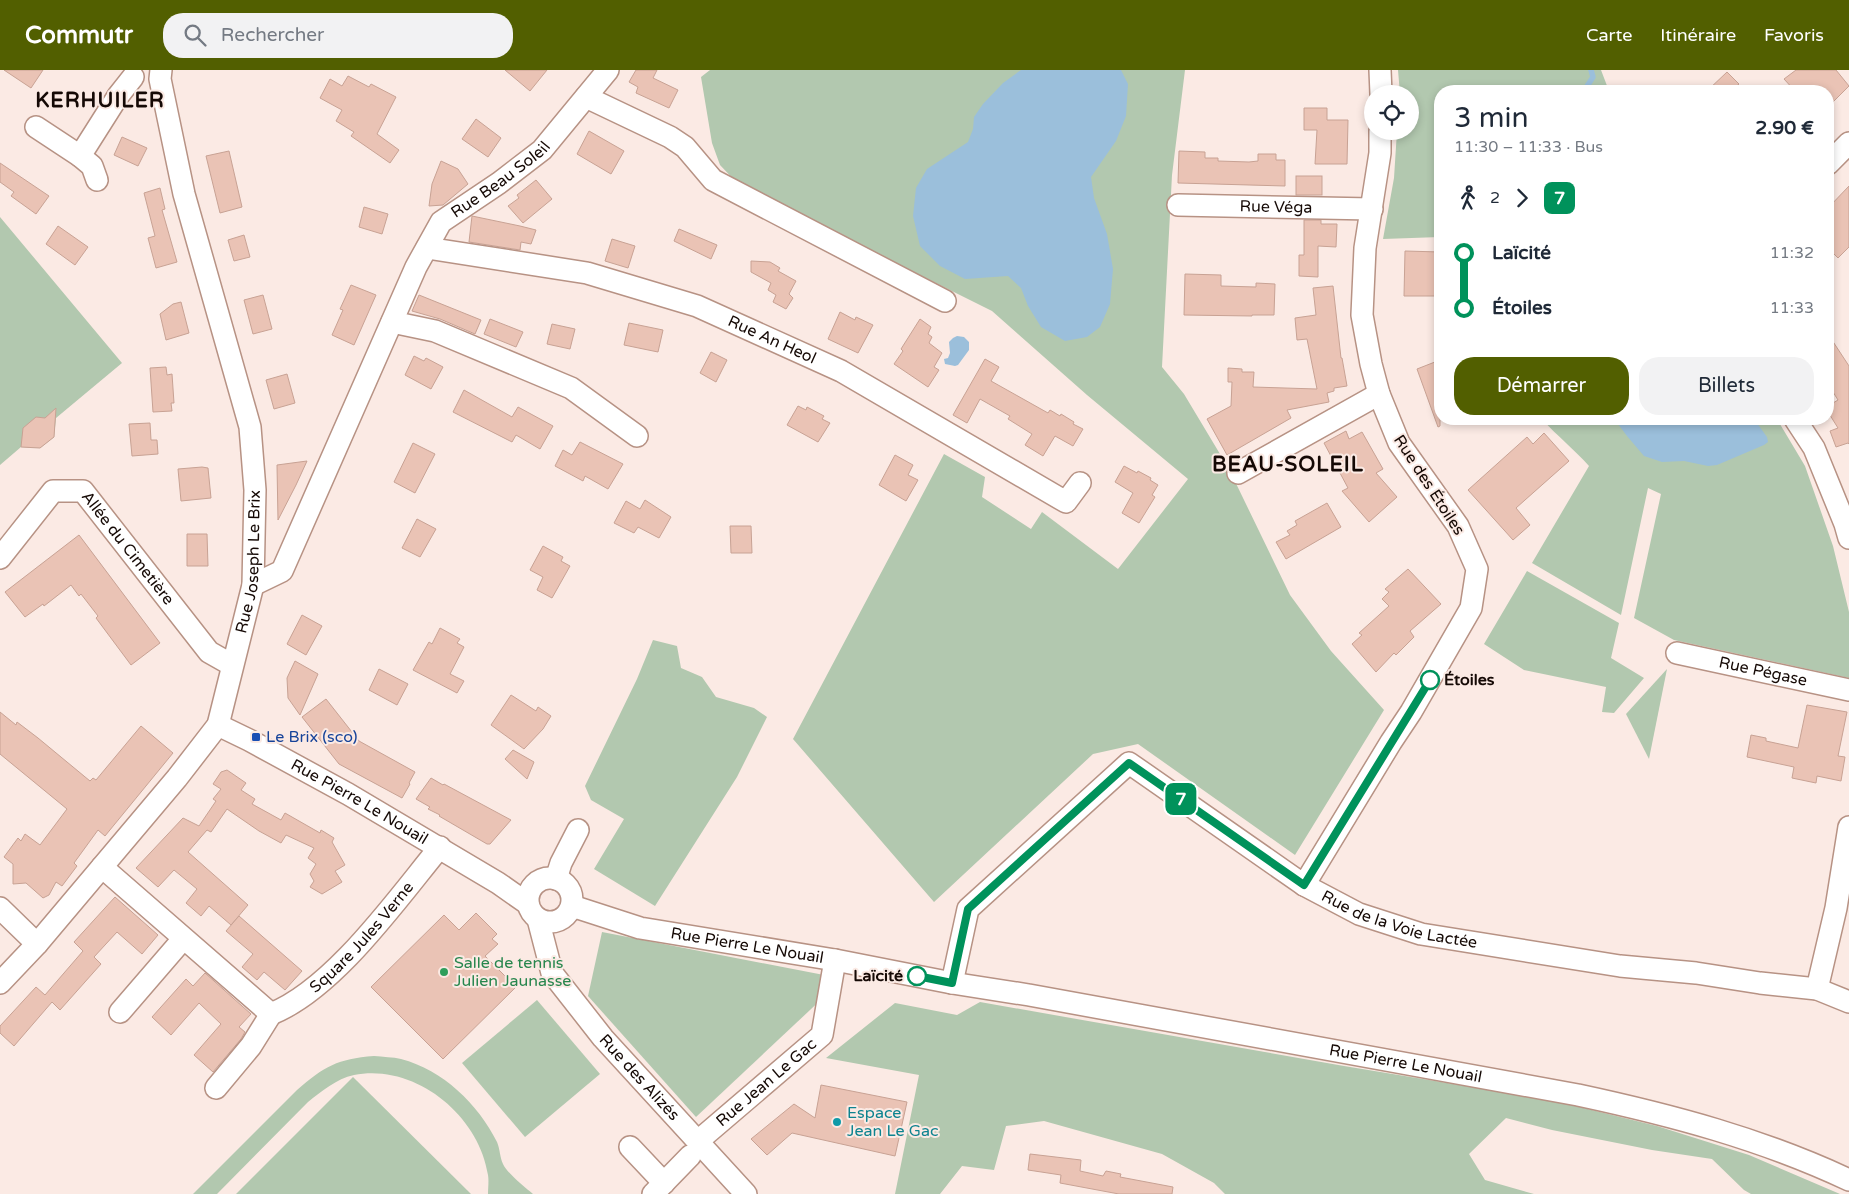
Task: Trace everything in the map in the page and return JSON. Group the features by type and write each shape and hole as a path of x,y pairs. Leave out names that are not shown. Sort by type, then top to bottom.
{"street":[{"name":"Rue Beau Soleil","path":"253,586 282,571 416,267 441,222 499,183 542,150 608,70"},
{"path":"1380,70 1381,85"},
{"path":"80,156 130,74 160,75"},
{"name":"Rue Joseph Le Brix","path":"0,983 37,944 177,778 218,725 253,586 255,490 250,427 184,194 160,75"},
{"path":"586,97 670,137 685,147 713,180 945,301"},
{"path":"36,127 92,166 97,180"},
{"name":"Rue des Étoiles","path":"1304,885 1411,712 1471,608 1477,569 1458,526 1399,443 1379,394 1371,364 1362,315 1365,248 1380,153 1380,140"},
{"path":"1834,158 1849,143"},
{"name":"Rue Véga","path":"1178,205 1372,209"},
{"name":"Rue An Heol","path":"427,248 587,273 697,306 841,371 1066,502 1080,483"},
{"path":"392,322 435,331 571,388 637,436"},
{"path":"1238,473 1379,394"},
{"path":"1799,425 1814,448 1849,538"},
{"name":"Allée du Cimetière","path":"0,558 25,523 53,491 65,489 82,491 208,652 232,665"},
{"name":"Rue Pégase","path":"1677,653 1849,690"},
{"name":"Rue Pierre Le Nouail","path":"218,725 348,794 549,913 835,960 1649,1110 1728,1132 1788,1154 1849,1180"},
{"name":"Rue de la Voie Lactée","path":"952,983 968,909 1129,763 1304,885 1359,914 1421,934 1620,966 1817,988 1849,1002"},
{"path":"1817,988 1836,908 1849,827"},
{"path":"549,913 531,890 546,881 561,863 578,830"},
{"name":"Square Jules Verne","path":"216,1088 251,1046 271,1014 284,1009 332,973 380,920 440,847"},
{"path":"102,867 271,1014"},
{"name":"Rue Pierre Le Nouail","path":"498,882 546,881"},
{"name":"Rue des Alizés","path":"546,881 568,886 573,899 549,913 548,954 552,972 603,1038 694,1148 746,1194"},
{"path":"0,908 37,944"},
{"path":"120,1012 183,939"},
{"name":"Rue Jean Le Gac","path":"658,1188 694,1148 822,1035 835,960"},
{"path":"630,1147 658,1188"}],"green space":[{"path":"710,70 1185,70 1172,175 1162,367 1184,394 1229,469 1290,595 1331,651 1384,710 1295,855 1138,744 1093,754 934,902 793,739 944,454 985,477 982,497 1031,529 1042,512 1118,569 1188,479 1087,395 992,311 739,185 720,165 712,143 701,77"},
{"path":"1398,70 1601,70 1607,85 1434,85 1434,237 1383,239 1394,178 1396,140 1419,140 1419,85 1399,85"},
{"path":"0,217 122,363 56,418 54,437 40,448 21,447 0,465"},
{"path":"1548,425 1781,425 1805,466 1833,546 1849,612 1849,678 1674,640 1634,618 1661,494 1648,488 1621,615 1532,563 1589,466"},
{"path":"1527,571 1619,623 1611,658 1644,678 1614,713 1602,712 1606,687 1524,670 1484,644"},
{"path":"653,640 677,646 681,668 702,677 716,697 754,708 767,717 737,777 655,906 594,869 624,819 591,800 585,786 637,679"},
{"path":"1667,669 1649,759 1626,714"},
{"path":"602,932 824,975 826,995 696,1117 588,996"},
{"path":"537,1000 600,1074 525,1137 462,1063"},
{"path":"980,1002 1344,1066 1551,1100 1657,1126 1749,1155 1840,1194 1751,1194 1744,1190 1712,1159 1652,1150 1552,1130 1506,1118 1469,1154 1485,1180 1534,1194 1225,1194 1214,1183 1162,1154 1044,1121 1006,1126 994,1170 962,1166 940,1194 895,1194 919,1075 826,1058 895,1003 957,1015"},
{"path":"374,1056 398,1058 416,1064 431,1071 458,1090 489,1128 497,1142 505,1168 533,1194 488,1194 488,1175 482,1153 472,1132 458,1114 440,1098 421,1086 399,1077 377,1073 354,1075 341,1079 330,1086 308,1102 217,1194 193,1194 297,1090 316,1075 332,1065 350,1059"},
{"path":"353,1077 471,1194 236,1194"}],"water":[{"path":"1021,70 1121,70 1128,84 1126,116 1116,141 1091,177 1094,198 1107,234 1113,269 1110,304 1100,327 1087,337 1065,341 1041,327 1028,306 1021,288 1008,276 965,279 940,266 920,246 913,216 916,188 927,169 968,142 973,129 974,117 983,104 1003,83"},
{"path":"957,336 964,337 969,342 969,350 958,365 945,364 944,359 948,358 950,353 949,342"},
{"path":"1619,425 1758,425 1767,437 1768,442 1717,465 1708,466 1684,461 1662,462 1644,456"}],"building":[{"path":"4,70 43,70 31,88"},
{"path":"505,70 547,70 530,91"},
{"path":"636,70 657,70 653,78 678,90 669,108 636,93 638,87 629,82"},
{"path":"1796,70 1836,70 1849,86 1834,101 1834,85 1790,85 1784,79"},
{"path":"1727,72 1739,84 1738,85 1713,85"},
{"path":"348,76 369,87 371,84 396,97 377,134 399,150 390,163 351,136 354,132 336,121 342,110 320,98 330,79 342,86"},
{"path":"1304,108 1327,108 1327,120 1348,120 1347,164 1315,164 1317,130 1304,130"},
{"path":"476,119 501,138 488,157 462,139"},
{"path":"589,131 624,151 611,174 577,154"},
{"path":"122,137 147,148 138,166 114,155"},
{"path":"229,151 242,207 220,213 206,156"},
{"path":"1179,151 1205,152 1205,158 1218,158 1218,161 1249,162 1258,161 1258,154 1276,154 1276,160 1285,160 1285,186 1178,183"},
{"path":"441,161 458,169 468,184 443,205 429,206 432,184"},
{"path":"0,163 49,196 36,214 11,196 14,192 0,182"},
{"path":"1296,176 1322,176 1322,195 1296,195"},
{"path":"536,180 552,199 523,223 508,206 519,198 517,195"},
{"path":"1849,186 1849,247 1838,258 1834,254 1834,202"},
{"path":"160,188 165,209 162,210 177,262 156,268 148,238 155,236 144,193"},
{"path":"364,207 388,214 382,234 359,227"},
{"path":"472,216 536,230 531,244 521,242 520,250 469,242"},
{"path":"1304,220 1321,220 1321,224 1337,224 1336,247 1318,246 1318,277 1299,276 1299,255 1304,255"},
{"path":"58,226 88,247 75,265 46,244"},
{"path":"679,229 717,245 711,259 674,241"},
{"path":"244,235 250,257 234,261 228,240"},
{"path":"612,239 635,246 628,268 605,261"},
{"path":"1405,251 1434,252 1434,296 1404,296"},
{"path":"751,261 770,262 780,268 778,271 796,281 789,294 793,298 786,309 773,302 776,295 768,290 771,283 751,272"},
{"path":"1185,274 1221,275 1221,286 1256,287 1256,283 1275,284 1274,315 1184,315"},
{"path":"351,285 376,295 354,345 332,335 343,310 340,309"},
{"path":"1333,286 1341,358 1347,386 1334,388 1334,391 1327,393 1329,402 1287,410 1291,418 1227,455 1207,419 1231,406 1232,382 1228,382 1228,368 1242,369 1242,372 1254,372 1253,387 1317,389 1307,339 1297,340 1295,318 1316,315 1313,288"},
{"path":"263,295 272,329 253,334 244,300"},
{"path":"419,295 481,320 475,334 440,319 412,311"},
{"path":"181,302 189,333 166,340 160,314 173,304"},
{"path":"840,312 855,320 856,317 873,325 858,353 828,339"},
{"path":"490,319 523,332 516,347 484,334"},
{"path":"920,319 931,327 928,334 932,337 929,343 942,353 934,367 939,370 928,387 894,364"},
{"path":"629,323 663,330 658,352 624,345"},
{"path":"552,324 575,329 570,349 547,344"},
{"path":"1834,343 1849,366 1849,444 1836,447 1830,431 1838,428 1834,422 1834,402 1838,400 1834,394"},
{"path":"711,352 727,360 716,382 700,373"},
{"path":"414,356 424,361 426,358 443,367 431,389 405,375"},
{"path":"985,359 999,367 991,381 1048,413 1050,410 1060,416 1061,414 1074,422 1073,424 1083,429 1073,446 1055,436 1043,456 1025,445 1032,434 1008,419 1010,416 980,399 967,423 953,415"},
{"path":"1434,362 1434,416 1417,369"},
{"path":"166,367 167,375 172,374 174,403 171,403 172,411 153,412 150,368"},
{"path":"287,374 295,403 274,409 266,380"},
{"path":"464,390 512,417 518,407 553,426 540,449 516,435 512,442 453,412"},
{"path":"798,406 806,410 807,407 824,416 822,419 830,423 818,442 787,425"},
{"path":"56,408 54,437 40,448 21,447 23,428 36,417 45,418"},
{"path":"150,423 151,440 157,440 158,454 132,456 129,424"},
{"path":"1346,431 1349,439 1362,432 1383,469 1376,473 1397,497 1369,522 1342,491 1348,488 1324,443"},
{"path":"1544,433 1569,461 1516,508 1530,525 1513,540 1468,490 1527,437 1533,444"},
{"path":"580,442 623,464 608,489 585,476 583,481 555,466 563,450 572,455"},
{"path":"413,443 435,454 415,493 394,482"},
{"path":"895,455 913,465 908,475 918,480 906,501 879,485"},
{"path":"307,461 296,485 278,520 277,465"},
{"path":"1124,466 1151,478 1150,480 1158,485 1152,495 1155,497 1139,523 1122,513 1133,493 1115,482"},
{"path":"208,468 211,498 181,501 178,469"},
{"path":"645,500 671,517 659,538 638,527 634,533 614,523 626,501 640,509"},
{"path":"1327,503 1341,527 1286,559 1276,542 1290,535 1287,531 1297,525 1295,521"},
{"path":"417,519 436,529 420,557 402,548"},
{"path":"730,526 751,526 752,553 731,553"},
{"path":"187,534 207,534 208,566 187,566"},
{"path":"79,535 160,643 131,665 96,618 98,616 81,594 79,596 71,585 44,606 43,604 25,617 5,592"},
{"path":"543,546 563,557 561,561 570,566 552,598 537,590 543,577 530,570"},
{"path":"1408,569 1441,604 1410,631 1414,637 1396,655 1394,653 1376,672 1352,644 1362,635 1359,633 1389,606 1382,599 1389,592 1385,589"},
{"path":"302,615 322,626 306,655 287,644"},
{"path":"440,628 460,639 457,643 464,647 450,674 464,681 457,693 413,670 429,642 432,644"},
{"path":"295,661 318,674 300,715 288,698 287,678"},
{"path":"379,669 408,684 397,705 369,690"},
{"path":"511,695 536,711 538,707 551,716 543,729 524,749 491,725"},
{"path":"326,699 359,741 415,772 402,798 339,764 302,717"},
{"path":"1807,705 1847,712 1838,756 1845,757 1841,781 1817,776 1816,783 1792,778 1794,767 1747,757 1751,735 1766,738 1766,741 1798,748"},
{"path":"0,712 16,725 17,722 38,738 90,781 93,778 96,780 141,726 173,753 105,836 98,830 74,863 77,866 62,886 56,882 49,895 43,898 26,883 13,884 13,864 4,857 18,838 21,841 25,834 40,845 67,809 0,754"},
{"path":"513,750 534,762 527,779 505,759"},
{"path":"227,770 246,783 241,790 255,799 252,804 281,820 285,813 320,833 321,830 334,838 332,842 345,865 335,871 342,882 322,894 310,887 314,881 310,874 316,864 308,858 314,848 286,835 281,843 259,831 227,809 211,832 207,830 188,852 248,905 231,925 209,906 201,916 186,903 197,889 174,870 158,887 136,868 183,818 199,826 216,801 213,799 221,789 213,784 221,772"},
{"path":"431,778 511,820 490,844 487,844 439,816 428,809 430,807 416,799"},
{"path":"115,897 158,935 142,954 117,932 94,957 101,964 60,1010 52,1002 14,1046 0,1033 0,1026 36,987 45,995 83,951 74,942"},
{"name":"Salle de tennis Julien Jaunasse","path":"476,913 497,934 492,939 498,944 485,956 516,987 443,1059 371,987 444,915 459,930"},
{"path":"239,916 302,971 285,990 264,972 257,980 242,967 253,954 226,931"},
{"path":"205,973 251,1014 239,1027 245,1032 241,1039 213,1072 194,1055 221,1024 199,1003 171,1035 152,1017 186,979 193,986"},
{"name":"Espace Jean Le Gac","path":"821,1085 907,1102 895,1156 792,1133 767,1155 751,1139 794,1104 815,1118"},
{"path":"1030,1154 1081,1160 1080,1171 1103,1176 1106,1171 1121,1174 1120,1177 1173,1187 1172,1194 1119,1194 1060,1183 1061,1175 1028,1170"}],"waterway":[{"path":"1588,85 1593,77 1591,70"}],"bus line":[{"name":"7","path":"917,976 952,983 968,909 1129,763 1304,885 1430,680"}],"place":[{"name":"Étoiles","path":"1430,680"},
{"name":"Le Brix (sco)","path":"256,737"},
{"name":"Salle de tennis Julien Jaunasse","path":"444,972"},
{"name":"Laïcité","path":"917,976"},
{"name":"Espace Jean Le Gac","path":"837,1122"}],"district":[{"name":"KERHUILER","path":"100,100"},
{"name":"BEAU-SOLEIL","path":"1288,464"}]}
